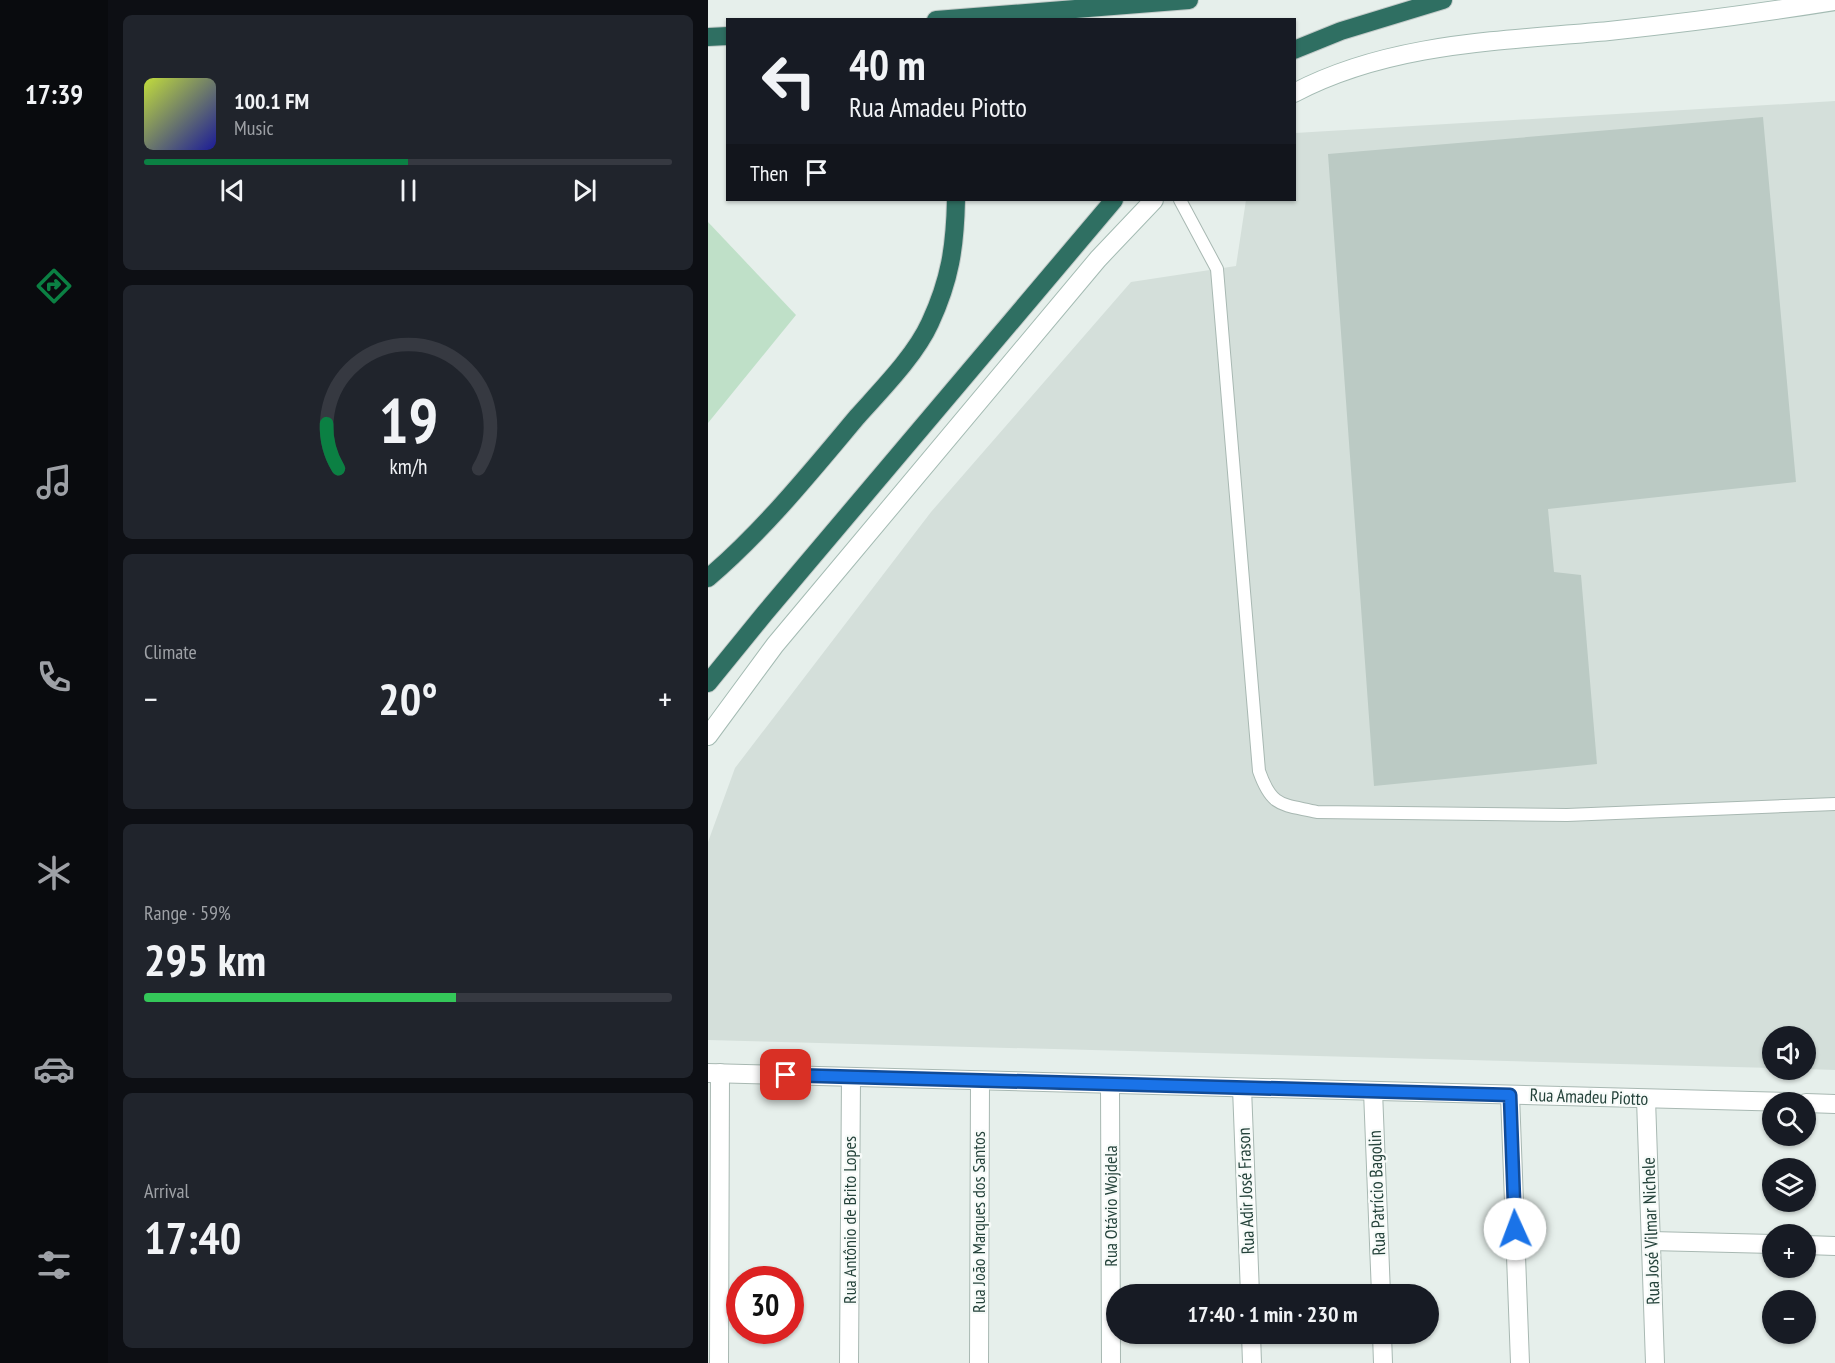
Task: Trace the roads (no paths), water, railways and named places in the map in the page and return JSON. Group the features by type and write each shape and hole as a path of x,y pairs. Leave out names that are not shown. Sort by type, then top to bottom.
{"highway":[{"path":"961,18 1189,0"},
{"path":"1296,49 1341,31 1443,0"},
{"path":"708,37 726,36"},
{"path":"708,578 741,549 774,514 903,365 928,326 945,288 955,237 956,201"},
{"path":"708,683 1112,201"}],"street":[{"path":"1296,92 1353,69 1406,54 1454,45 1697,21 1835,1"},
{"path":"708,736 783,635 1098,259 1153,201"},
{"path":"714,1073 719,1363"},
{"name":"Rua Amadeu Piotto","path":"714,1073 1762,1101"},
{"name":"Rua Antônio de Brito Lopes","path":"849,1363 850,1077"},
{"name":"Rua João Marques dos Santos","path":"979,1363 980,1081"},
{"name":"Rua Otávio Wojdela","path":"1110,1084 1111,1363"},
{"name":"Rua Adir José Frason","path":"1242,1088 1250,1284"},
{"name":"Rua Patrício Bagolin","path":"1373,1091 1381,1284"},
{"path":"1510,1095 1520,1363"},
{"name":"Rua José Vilmar Nichele","path":"1646,1099 1655,1363"},
{"path":"1816,1103 1835,1104"},
{"path":"1651,1241 1762,1244"},
{"path":"1816,1245 1835,1246"},
{"path":"1251,1344 1252,1363"},
{"path":"1382,1344 1383,1363"}],"lane":[{"path":"1181,201 1217,269 1259,771 1266,789 1279,804 1317,812 1567,815 1835,804"}]}
